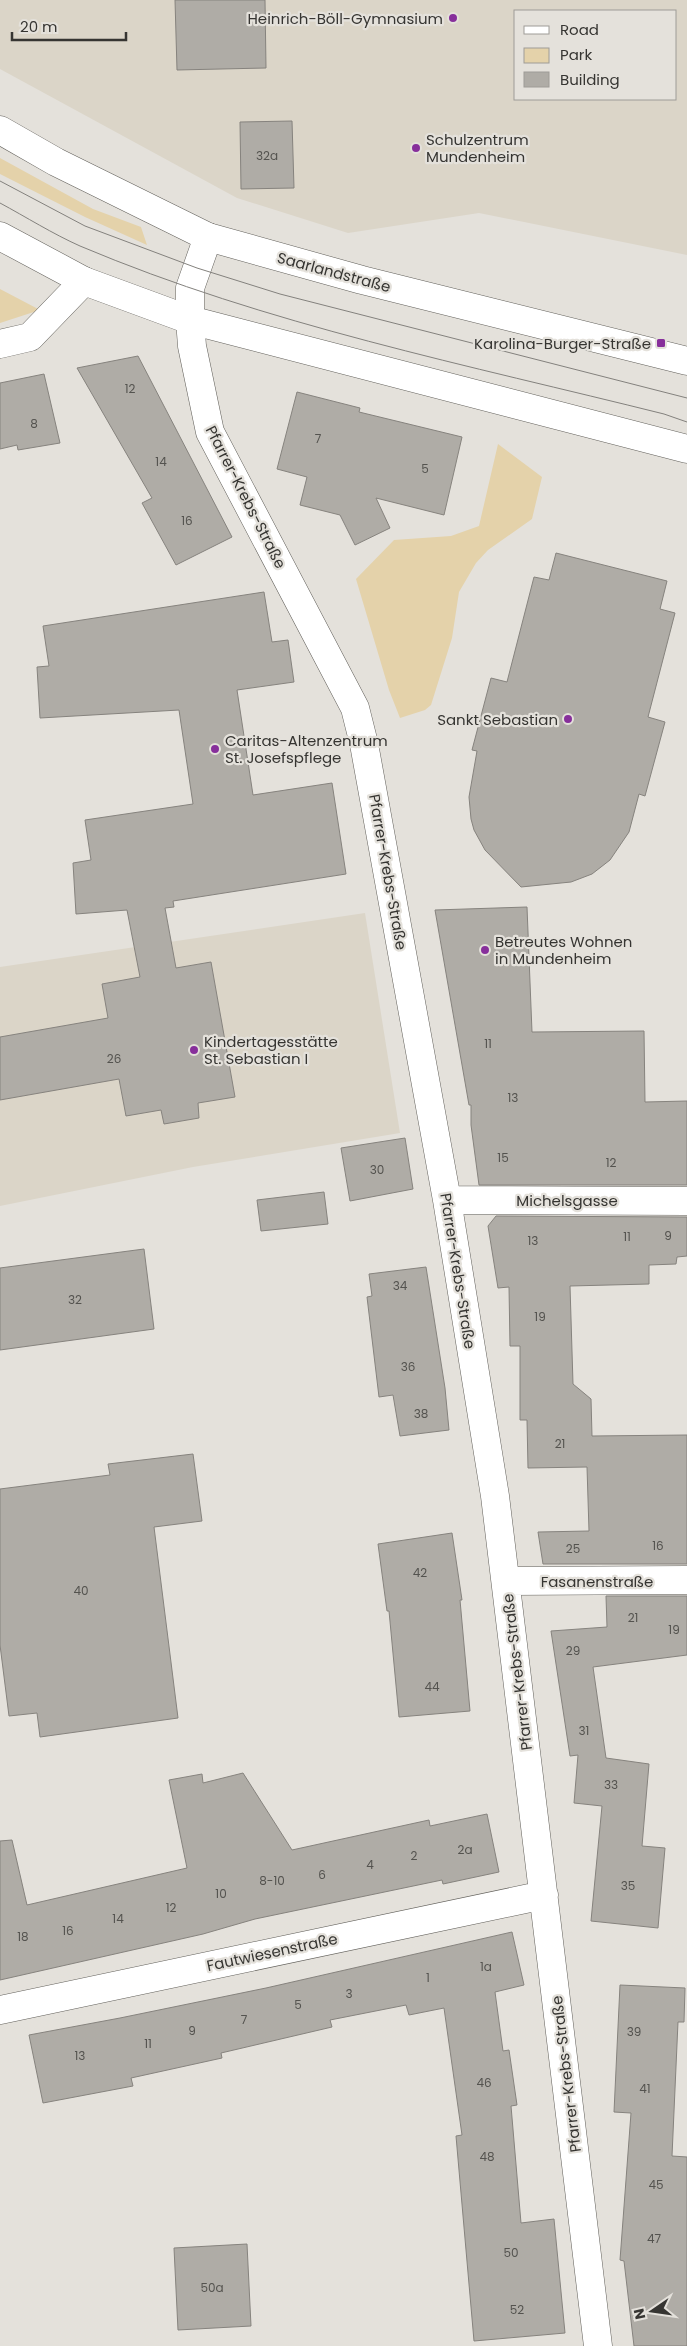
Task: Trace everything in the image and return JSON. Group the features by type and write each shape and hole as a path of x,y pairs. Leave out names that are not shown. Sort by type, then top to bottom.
{"street":[{"name":"Saarlandstraße","path":"0,130 56,162 208,238 362,280 687,361"},
{"path":"0,236 84,281 190,320 687,449"},
{"name":"Pfarrer-Krebs-Straße","path":"208,238 190,288 190,320 192,346 210,432 355,708 364,744 447,1200 495,1496 598,2346"},
{"path":"0,344 30,337 84,281"},
{"name":"Michelsgasse","path":"447,1200 687,1201"},
{"name":"Fasanenstraße","path":"506,1581 687,1580"},
{"name":"Fautwiesenstraße","path":"0,2010 544,1895"}],"shaded area":[{"name":"Schulzentrum Mundenheim","path":"0,0 687,0 687,255 479,213 348,233 237,198 0,69"},
{"name":"Kindertagesstätte St. Sebastian I","path":"365,913 400,1133 193,1167 0,1206 0,967"}],"green space":[{"path":"0,158 93,209 141,227 147,245 85,217 0,174"},
{"path":"0,289 40,310 0,323"},
{"path":"498,444 542,477 532,519 488,550 476,563 459,592 452,638 431,705 425,710 400,718 389,690 356,579 394,540 451,536 479,526"}],"building":[{"path":"175,0 265,0 266,68 177,70"},
{"path":"292,121 294,188 241,189 240,122"},
{"path":"138,356 232,537 176,565 142,503 152,498 77,368"},
{"path":"44,374 60,443 18,450 17,445 0,449 0,383"},
{"path":"297,392 360,408 359,412 462,437 444,515 376,498 390,528 355,545 340,515 300,505 307,477 277,469"},
{"name":"Sankt Sebastian","path":"556,553 667,581 660,609 675,613 648,717 665,722 645,796 639,794 629,832 610,860 592,874 571,882 521,887 485,850 474,830 469,797 477,751 472,750 491,678 507,682 534,577 549,580"},
{"name":"Caritas-Altenzentrum St. Josefspflege","path":"264,592 272,642 288,640 294,682 237,690 253,795 332,783 346,874 173,901 174,907 165,908 176,968 211,962 235,1097 198,1103 199,1118 164,1124 161,1110 126,1116 119,1079 0,1100 0,1037 108,1018 102,984 140,977 127,910 76,914 73,863 91,860 85,820 193,804 179,710 40,718 37,667 49,666 43,626"},
{"path":"527,907 532,1032 644,1031 645,1102 687,1101 687,1185 479,1185 471,1125 471,1105 469,1105 435,910"},
{"path":"405,1138 413,1189 350,1201 341,1148"},
{"path":"324,1192 328,1224 261,1231 257,1200"},
{"path":"496,1216 687,1217 687,1256 677,1257 676,1264 649,1265 649,1284 570,1286 573,1384 591,1399 592,1436 687,1435 687,1564 543,1564 538,1532 589,1531 587,1467 528,1468 527,1420 520,1420 520,1346 510,1346 509,1287 498,1288 488,1226"},
{"path":"144,1249 154,1329 0,1350 0,1268"},
{"path":"426,1267 445,1388 449,1430 400,1436 393,1395 379,1397 367,1297 372,1296 369,1274"},
{"path":"193,1454 202,1521 154,1527 178,1718 40,1737 37,1713 9,1716 0,1645 0,1489 110,1475 108,1464"},
{"path":"452,1533 462,1600 460,1600 470,1711 399,1717 389,1611 387,1611 378,1544"},
{"path":"606,1596 687,1596 687,1655 593,1667 606,1758 649,1764 642,1846 665,1848 658,1928 591,1921 602,1806 574,1803 578,1755 570,1756 551,1631 607,1627"},
{"path":"243,1773 292,1850 429,1820 430,1826 487,1814 499,1872 443,1884 442,1880 255,1919 203,1934 0,1980 0,1841 12,1840 27,1905 187,1868 169,1780 202,1774 203,1783"},
{"path":"512,1932 524,1985 495,1992 503,2051 509,2050 517,2105 511,2106 521,2223 554,2219 565,2333 474,2341 456,2136 462,2135 444,2008 409,2015 406,2005 330,2020 332,2027 221,2053 222,2058 131,2078 133,2086 43,2103 29,2035 266,1988"},
{"path":"620,1985 685,1988 684,2022 678,2022 672,2156 687,2157 687,2346 634,2346 624,2261 620,2260 631,2113 614,2112"},
{"path":"247,2244 251,2326 178,2330 174,2248"}],"tram line":[{"path":"0,181 85,226 197,268 280,294 687,398"},
{"path":"0,203 80,246 151,274 223,299 369,341 664,414 687,422"}],"place":[{"name":"Heinrich-Böll-Gymnasium","path":"453,18"},
{"name":"Schulzentrum Mundenheim","path":"416,148"},
{"name":"Karolina-Burger-Straße","path":"661,343"},
{"name":"Sankt Sebastian","path":"568,719"},
{"name":"Caritas-Altenzentrum St. Josefspflege","path":"215,749"},
{"name":"Betreutes Wohnen in Mundenheim","path":"485,950"},
{"name":"Kindertagesstätte St. Sebastian I","path":"194,1050"}]}
